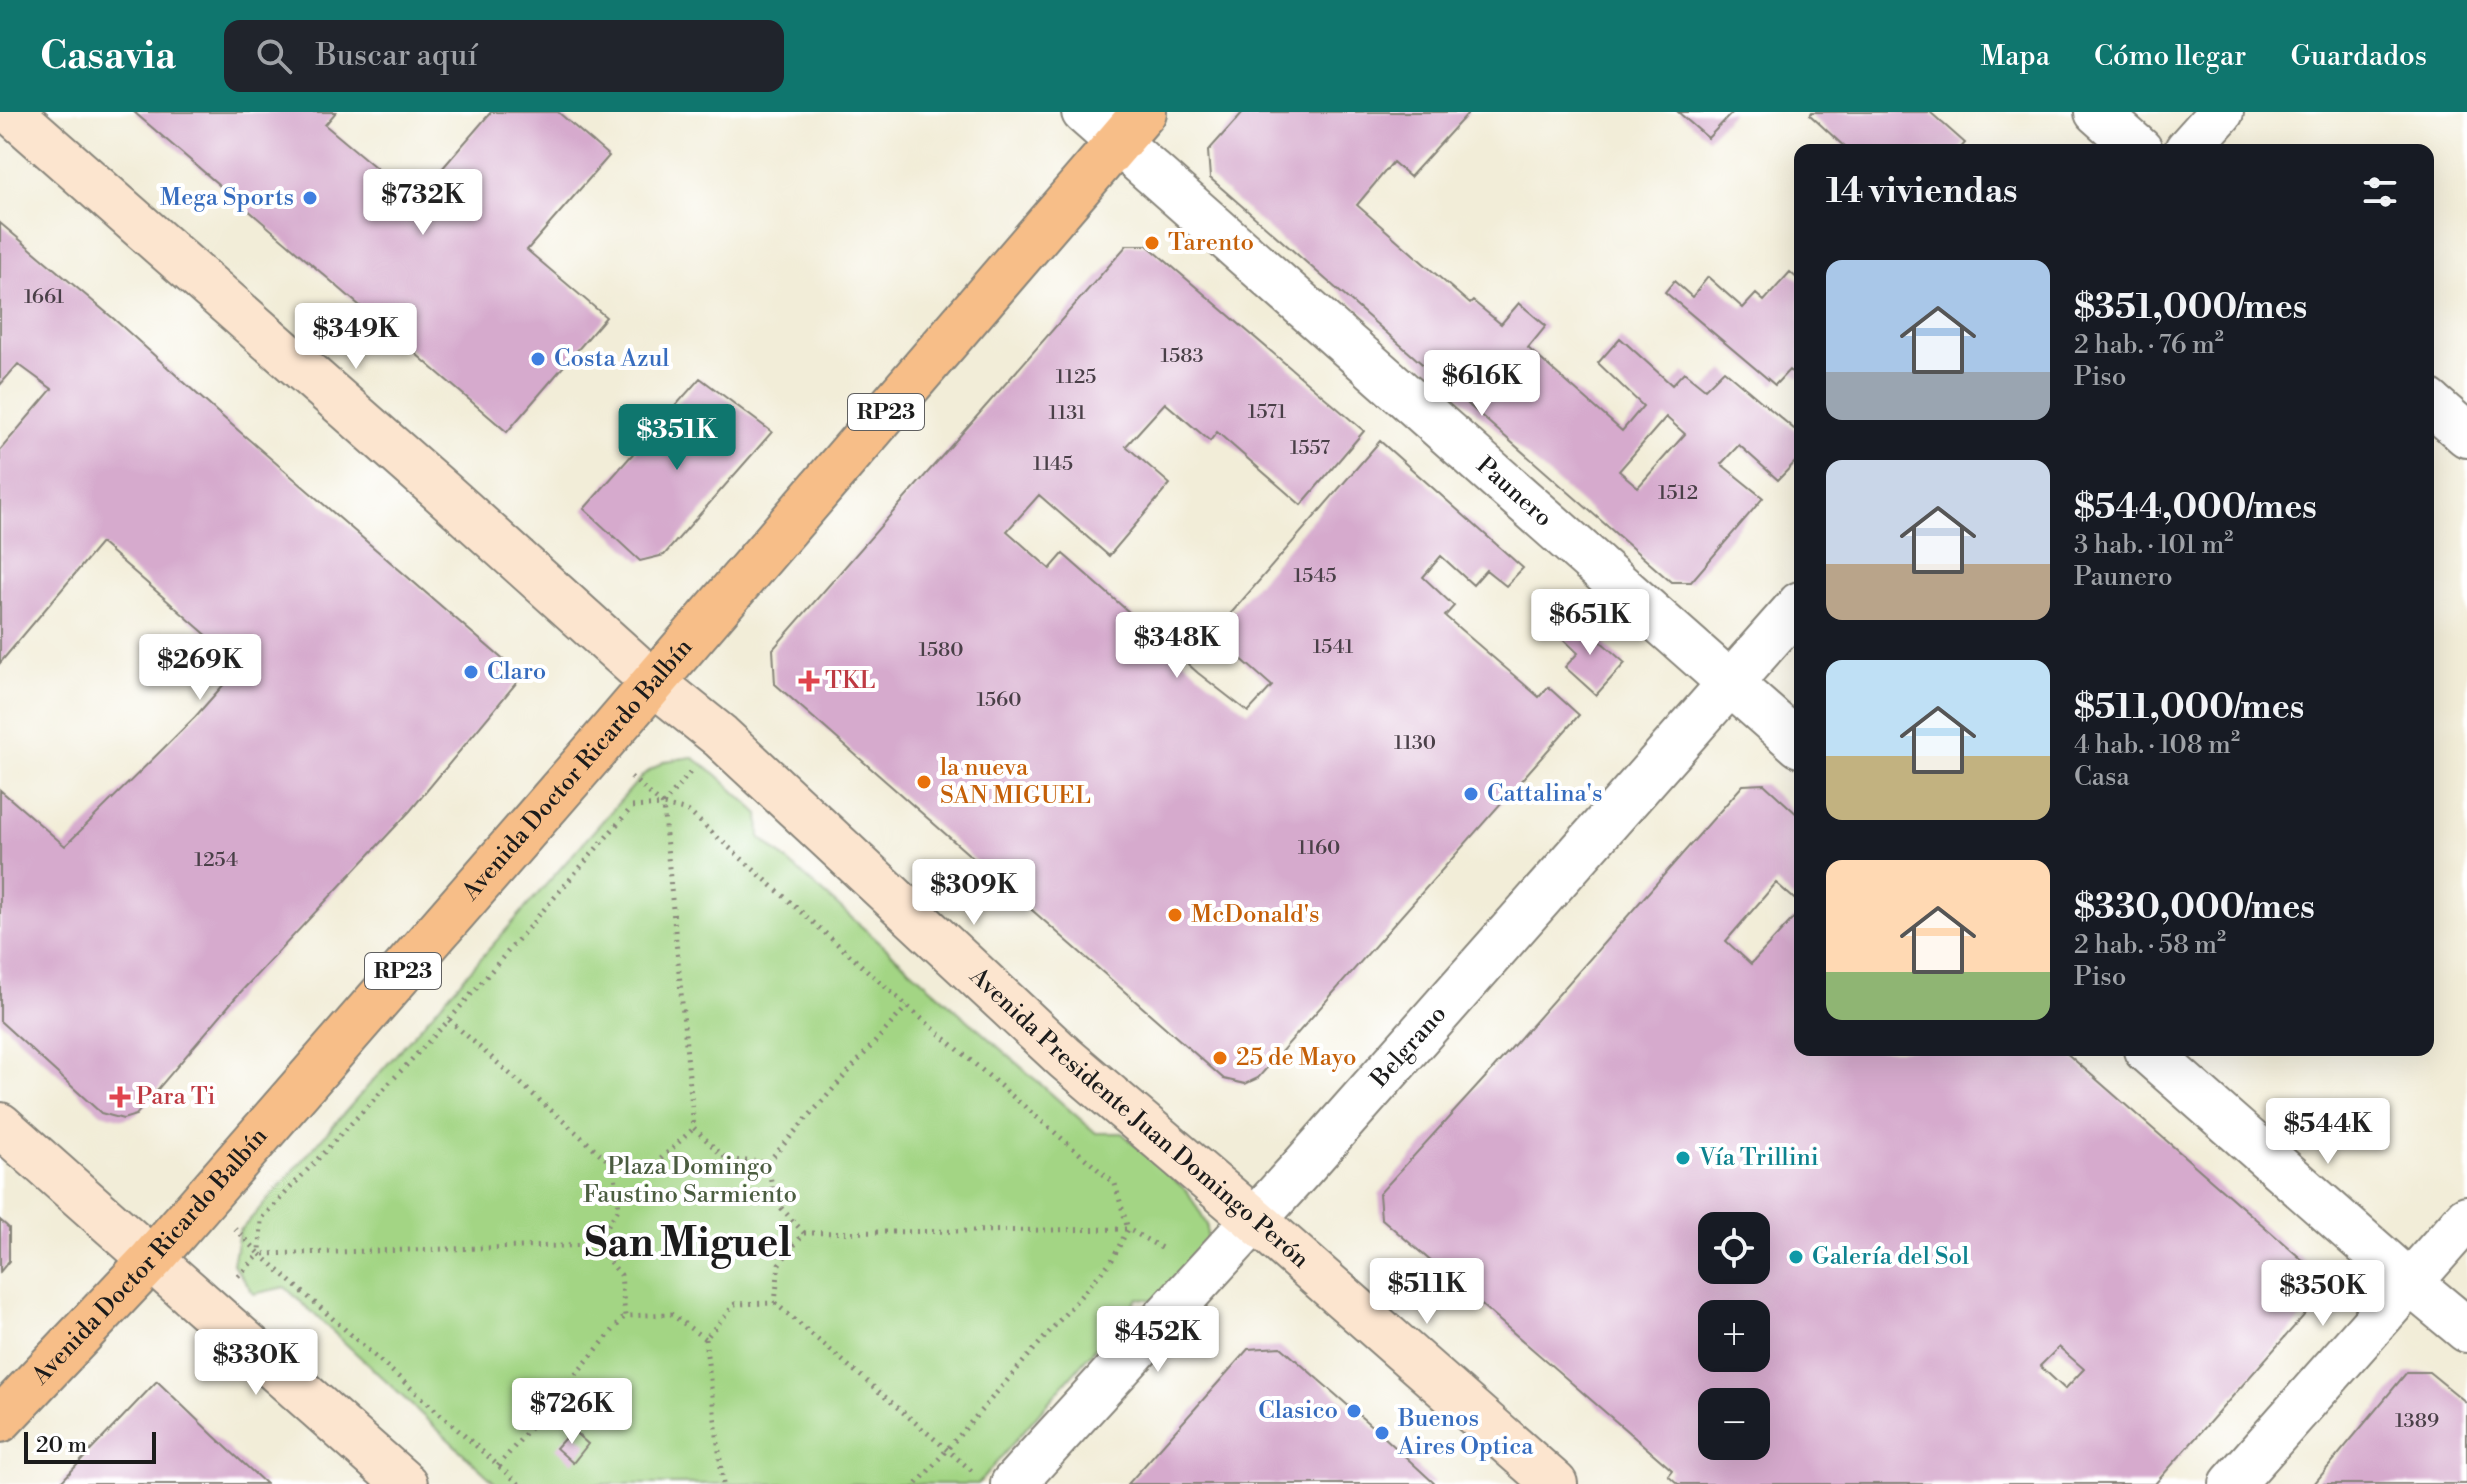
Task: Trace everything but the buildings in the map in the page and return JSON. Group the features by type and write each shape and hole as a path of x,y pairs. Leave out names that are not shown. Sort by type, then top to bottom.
{"main road":[{"name":"Avenida Presidente Juan Domingo Perón","path":"11,112 654,683 720,736 1065,1058 1254,1219 1555,1484"},
{"name":"Avenida Doctor Ricardo Balbín","path":"0,1420 152,1259 654,683 1131,127"},
{"path":"0,1125 405,1484"}],"street":[{"name":"Paunero","path":"1084,112 1131,127 1794,740"},
{"path":"2097,112 2133,144"},
{"path":"2192,144 2221,112"},
{"path":"2434,406 2467,435"},
{"name":"Belgrano","path":"995,1480 1205,1272 1254,1219 1794,611"},
{"path":"2153,1056 2467,1330"},
{"path":"2232,1484 2467,1218"}],"path":[{"path":"598,747 663,805 694,1128 727,1160 768,1162"},
{"path":"260,1254 261,1219 449,1020 632,807 663,805 688,811 907,1006 1115,1184 1128,1229 1112,1260 917,1484"},
{"path":"768,1162 907,1006"},
{"path":"449,1020 614,1166 619,1208 595,1245"},
{"path":"614,1166 654,1165 694,1128"},
{"path":"768,1162 774,1200 804,1233 1128,1229 1205,1272"},
{"path":"205,1197 260,1254 519,1484"},
{"path":"775,1303 779,1264 804,1233"},
{"path":"260,1254 595,1245"},
{"path":"498,1466 625,1316 621,1275 595,1245"},
{"path":"705,1339 735,1304 775,1303 947,1450 995,1480"},
{"path":"625,1316 671,1314 705,1339 723,1484"}],"green space":[{"name":"Plaza Domingo Faustino Sarmiento","path":"692,757 716,774 759,814 760,837 1096,1133 1122,1133 1188,1192 1207,1225 1207,1256 1170,1302 1138,1298 978,1484 496,1484 285,1287 254,1294 233,1264 239,1232 643,775 665,761"}],"place":[{"name":"Mega Sports","path":"310,198"},
{"name":"Tarento","path":"1152,243"},
{"name":"Costa Azul","path":"538,359"},
{"name":"Claro","path":"471,672"},
{"name":"TKL","path":"809,681"},
{"name":"la nueva SAN MIGUEL","path":"924,782"},
{"name":"Cattalina's","path":"1471,794"},
{"name":"McDonald's","path":"1175,915"},
{"name":"25 de Mayo","path":"1220,1058"},
{"name":"Para Ti","path":"120,1097"},
{"name":"Vía Trillini","path":"1683,1158"},
{"name":"Galería del Sol","path":"1796,1257"},
{"name":"Clasico","path":"1354,1411"},
{"name":"Buenos Aires Optica","path":"1382,1433"}],"district":[{"name":"San Miguel","path":"688,1244"}]}
